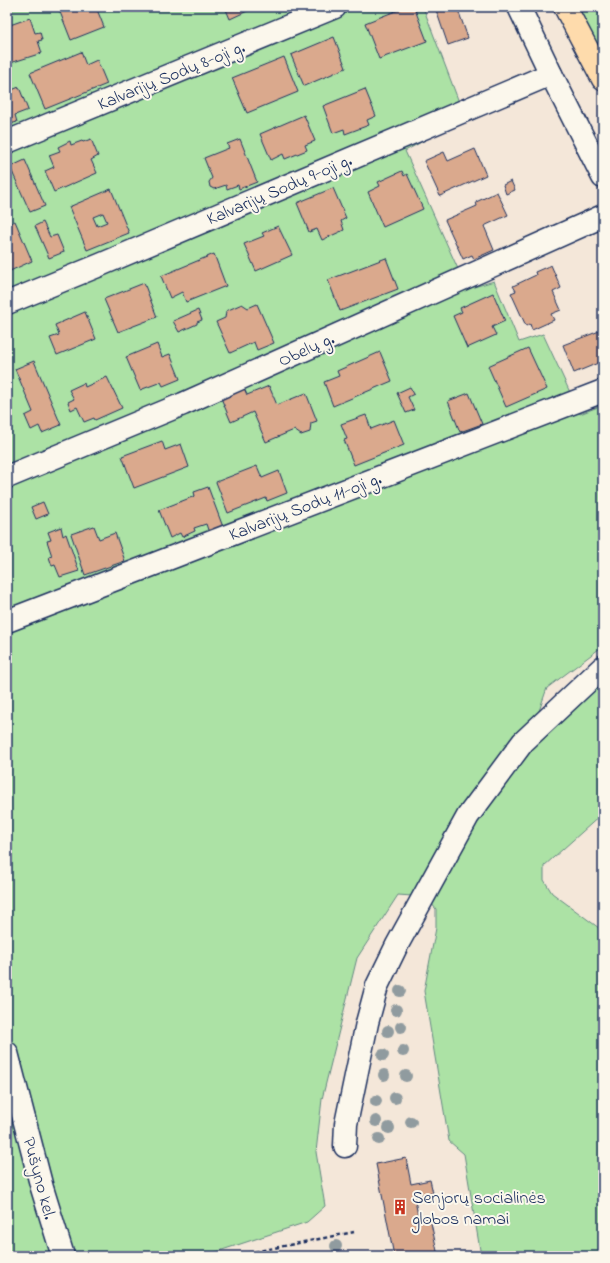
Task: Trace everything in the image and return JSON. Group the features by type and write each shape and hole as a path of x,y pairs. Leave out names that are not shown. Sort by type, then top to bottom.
{"main road":[{"path":"565,7 603,79"}],"street":[{"name":"Kalvarijų Sodų 8-oji g.","path":"7,142 335,7"},
{"path":"519,7 603,177"},
{"name":"Kalvarijų Sodų 9-oji g.","path":"7,303 551,74"},
{"name":"Obelų g.","path":"7,476 183,404 603,216"},
{"name":"Kalvarijų Sodų 11-oji g.","path":"7,621 603,391"},
{"path":"345,1146 346,1124 367,1023 377,986 397,945 468,816 523,742 603,666"},
{"name":"Pušyno kel.","path":"7,1053 42,1188 63,1256"}],"path":[{"path":"234,1256 354,1232"}],"green space":[{"path":"7,7 423,7 465,118 405,151 467,289 494,281 519,342 543,334 580,414 603,405 603,646 547,688 539,711 554,718 603,679 603,810 601,815 544,866 544,880 552,893 603,931 603,1256 481,1256 464,1154 449,1141 424,991 436,928 436,909 426,897 398,895 357,958 322,1099 316,1152 325,1206 307,1222 204,1256 7,1256"},
{"path":"578,7 595,7 603,22 603,55"}],"building":[{"path":"58,7 96,7 104,27 71,40"},
{"path":"225,7 256,7 230,19"},
{"path":"406,7 414,7 427,41 379,59 365,23"},
{"path":"435,7 457,7 468,38 448,45"},
{"path":"30,18 35,33 40,32 42,40 38,41 42,53 7,64 7,26"},
{"path":"334,37 346,68 304,86 291,55"},
{"path":"81,52 86,65 97,60 107,84 45,109 30,73"},
{"path":"284,57 298,92 247,113 232,78"},
{"path":"19,87 28,110 15,115 17,122 7,125 7,92"},
{"path":"365,89 376,116 367,120 369,125 345,134 344,129 333,133 323,106"},
{"path":"304,115 315,141 305,145 307,150 285,159 283,154 271,160 260,134"},
{"path":"91,139 98,156 91,160 97,173 54,192 45,171 54,167 49,155 60,151 58,147 70,141 71,145"},
{"path":"240,139 257,182 239,189 238,185 227,189 226,185 214,189 210,187 209,182 212,178 204,158 229,148 227,144"},
{"path":"475,149 486,175 440,196 424,161 444,152 448,161"},
{"path":"25,160 45,206 30,212 10,167"},
{"path":"402,171 404,176 407,174 423,209 383,227 368,192 380,186 378,182"},
{"path":"511,181 515,190 506,194 503,185"},
{"path":"333,188 346,218 341,221 344,230 322,240 317,229 309,232 297,203"},
{"path":"111,189 129,233 87,250 69,207","holes":["103,213 107,222 97,226 93,217"]},
{"path":"497,192 508,215 484,226 494,250 474,259 472,255 463,259 445,220 477,206 476,202"},
{"path":"15,221 32,261 10,271 7,265 7,225"},
{"path":"43,222 50,237 57,235 64,252 49,258 35,226"},
{"path":"278,226 292,255 256,271 244,244 264,236 262,233"},
{"path":"214,254 226,286 186,302 182,292 170,298 161,276"},
{"path":"386,258 398,289 340,311 328,280"},
{"path":"551,265 561,288 553,292 561,310 551,314 554,320 532,330 530,324 526,326 511,293 516,291 513,286 536,275 535,272"},
{"path":"144,283 157,317 118,332 104,299"},
{"path":"493,293 505,321 492,327 496,335 467,348 453,316 462,312 460,308"},
{"path":"242,304 248,308 257,304 274,343 257,350 254,342 230,353 216,322 225,318 226,311"},
{"path":"198,310 202,320 197,322 197,324 179,332 173,321"},
{"path":"85,312 96,339 57,355 50,338 59,335 55,325"},
{"path":"602,330 603,361 574,373 563,345"},
{"path":"157,344 162,357 170,354 180,379 163,386 161,382 140,390 126,357"},
{"path":"528,348 547,389 506,407 488,366"},
{"path":"380,352 392,381 333,406 324,382 339,376 337,371"},
{"path":"34,361 61,425 42,433 39,426 31,430 25,416 33,412 15,369"},
{"path":"107,377 122,408 95,420 94,418 84,422 77,407 71,410 68,402 74,399 69,390 84,383 85,387"},
{"path":"269,386 277,405 306,393 317,421 311,423 310,432 301,435 294,430 266,442 253,412 231,422 221,398 244,388 247,395"},
{"path":"410,387 414,394 408,397 414,410 406,413 397,393"},
{"path":"469,393 482,424 460,432 448,401"},
{"path":"366,415 371,429 394,420 404,445 354,465 344,440 347,439 341,424"},
{"path":"162,441 165,450 181,444 189,467 134,488 122,456"},
{"path":"257,466 262,478 279,471 287,493 267,501 266,498 228,513 216,482"},
{"path":"208,487 223,527 209,533 206,524 194,528 195,531 182,537 180,533 170,538 159,510 195,496 194,492"},
{"path":"43,502 48,514 36,519 31,507"},
{"path":"94,526 99,539 115,533 125,561 85,575 71,534"},
{"path":"61,527 63,536 66,534 79,571 60,577 55,565 52,566 49,557 52,556 47,541 51,540 48,532"},
{"name":"Senjorų socialinės globos namai","path":"406,1158 411,1184 430,1180 433,1193 414,1196 419,1220 430,1218 438,1256 394,1256 376,1164"}],"place":[{"name":"Senjorų socialinės globos namai","path":"400,1207"}]}
